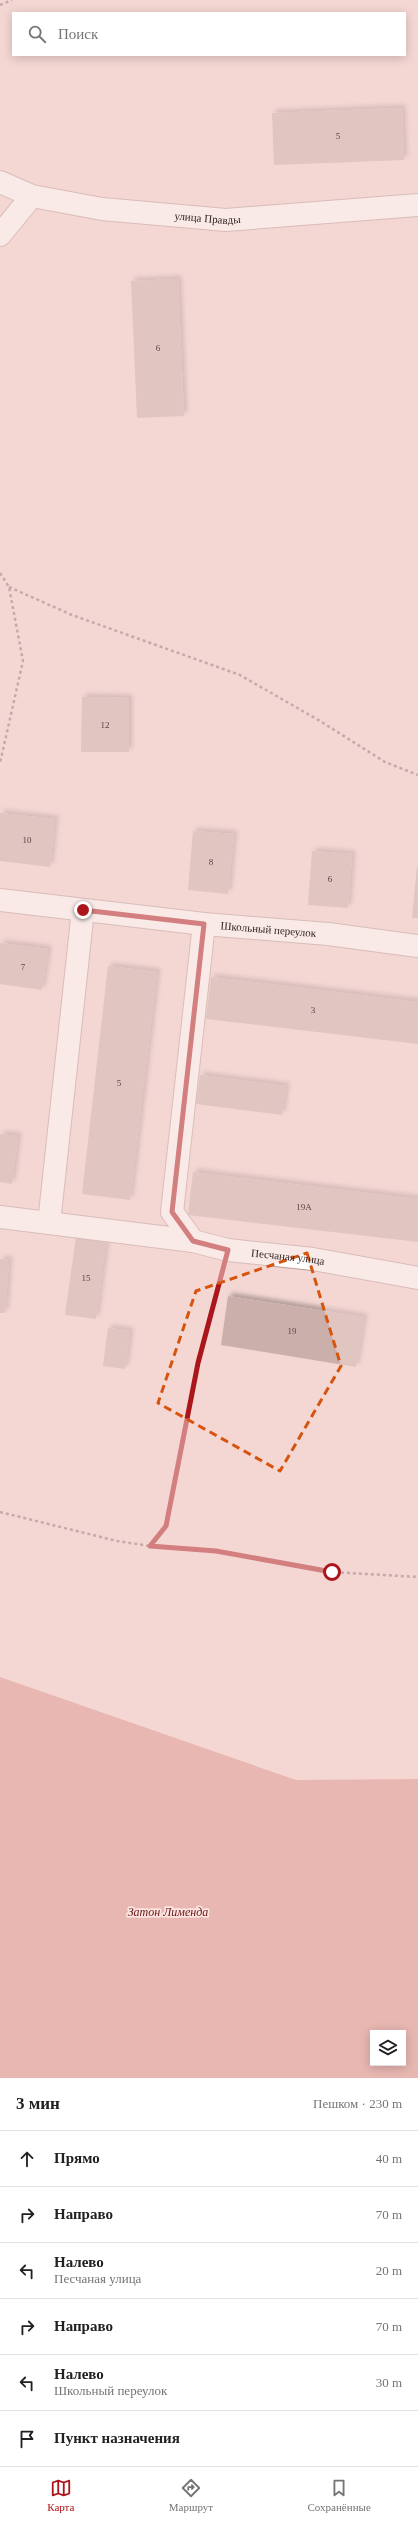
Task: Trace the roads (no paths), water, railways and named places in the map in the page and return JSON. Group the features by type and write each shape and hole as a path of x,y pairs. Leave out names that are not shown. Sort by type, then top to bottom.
{"street":[{"name":"улица Правды","path":"0,182 32,196 102,209 226,220 418,204"},
{"path":"0,235 32,196"},
{"name":"Школьный переулок","path":"0,900 204,924 328,934 418,946"},
{"path":"49,1223 83,910"},
{"path":"193,1241 172,1212 204,924"},
{"name":"Песчаная улица","path":"0,1217 193,1241 228,1250 313,1259 418,1278"}],"water":[{"name":"Затон Лименда","path":"0,1677 296,1780 418,1779 418,2078 0,2078"}]}
